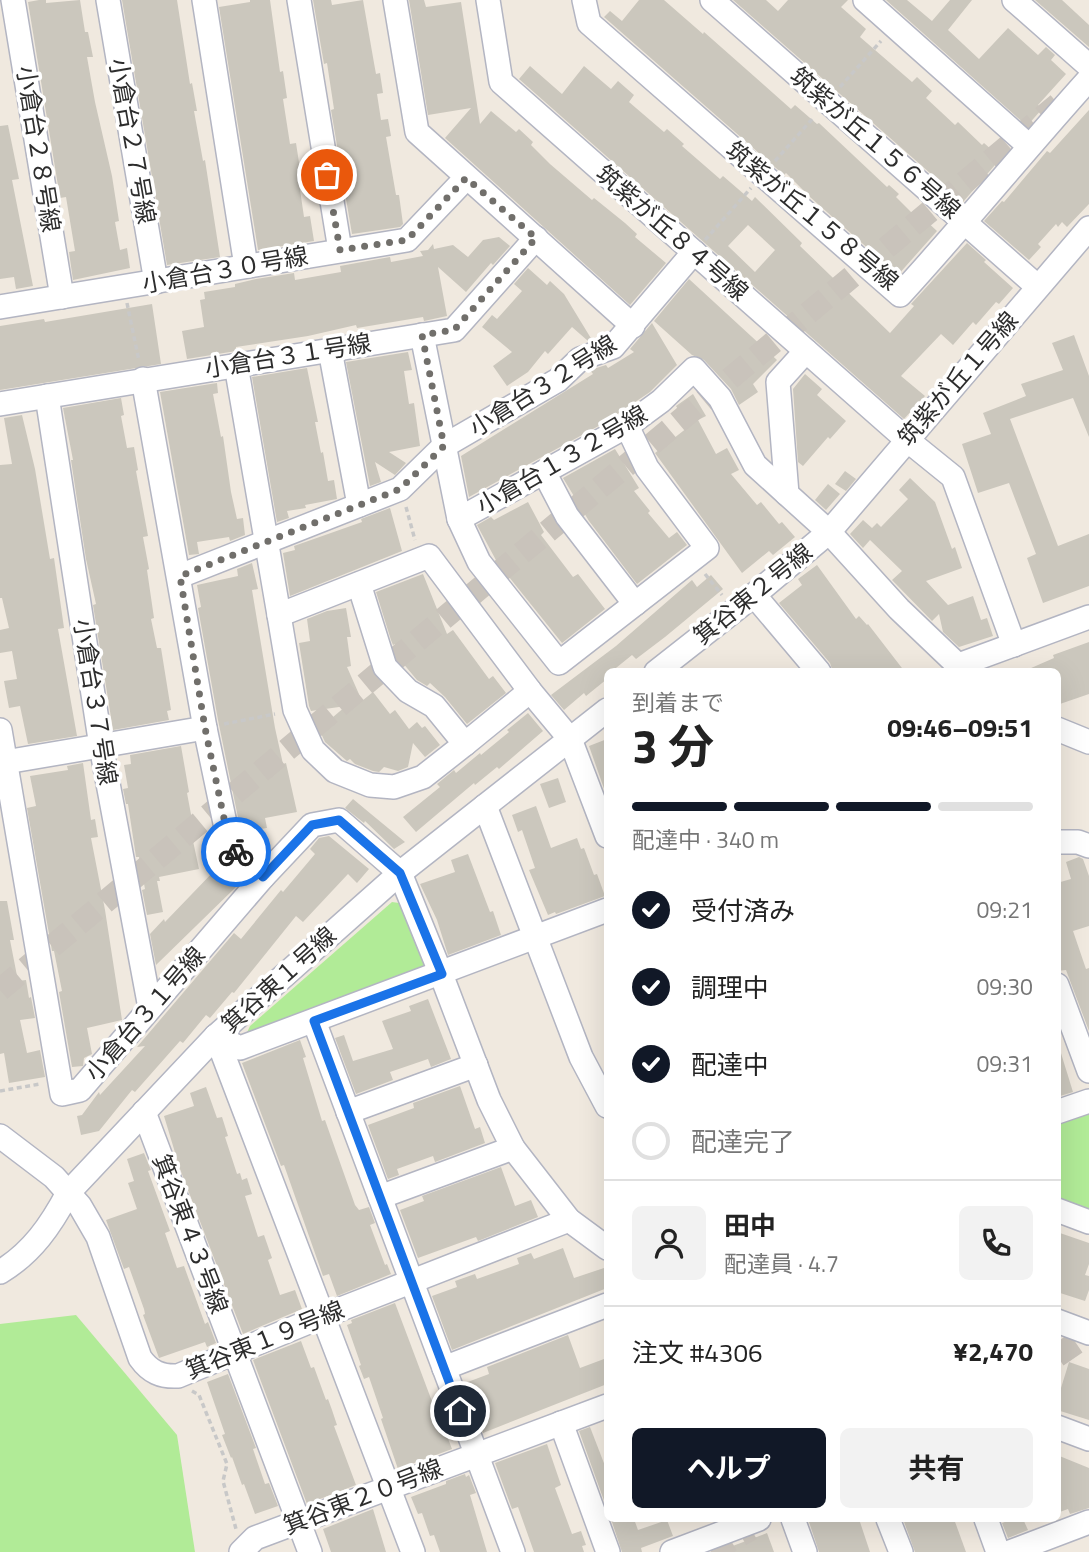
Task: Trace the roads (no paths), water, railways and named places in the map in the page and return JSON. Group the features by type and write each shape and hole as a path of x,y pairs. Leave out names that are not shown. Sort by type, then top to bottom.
{"street":[{"name":"小倉台２８号線","path":"13,0 62,297"},
{"name":"小倉台２７号線","path":"108,0 156,282"},
{"path":"204,0 246,266"},
{"path":"299,0 340,250"},
{"path":"395,0 417,132 633,326"},
{"name":"筑紫が丘８４号線","path":"488,0 502,82 906,439 953,477 1014,645"},
{"name":"筑紫が丘１５８号線","path":"584,0 589,23 900,295 966,223 1029,146 1089,79"},
{"name":"筑紫が丘１５６号線","path":"712,0 1038,287"},
{"path":"865,0 1029,146"},
{"path":"1014,0 1089,66"},
{"name":"小倉台３０号線","path":"0,307 407,240 466,178"},
{"name":"筑紫が丘１号線","path":"829,532 1089,228"},
{"name":"小倉台３１号線","path":"0,404 454,330 536,238"},
{"name":"小倉台３２号線","path":"180,576 400,489 444,446 558,380 580,359 613,347 694,253"},
{"name":"小倉台１３２号線","path":"422,335 459,519 627,426 661,401 694,369 720,398 755,465 787,494"},
{"path":"330,350 359,505"},
{"path":"806,351 778,382 787,494 829,532"},
{"path":"236,365 295,710 313,750 335,771 370,785 394,787 424,777 530,691"},
{"path":"143,379 205,728 230,847 263,877"},
{"name":"小倉台３７号線","path":"47,396 101,746 150,1008"},
{"path":"459,519 479,562 559,663 707,548 647,468 627,426"},
{"path":"544,472 567,516 635,604"},
{"name":"箕谷東２号線","path":"661,668 829,532 899,609 960,668"},
{"path":"279,615 429,556 530,691 570,738 604,828"},
{"path":"359,584 385,667 408,691 434,706 465,744"},
{"path":"754,595 816,668"},
{"path":"963,668 1014,645 1089,617"},
{"path":"604,712 485,806 581,1057 604,1100"},
{"path":"3,762 205,728"},
{"name":"小倉台３１号線","path":"0,730 3,762 62,1094 80,1090 263,877 312,825 339,820 400,873"},
{"path":"1061,734 1089,742"},
{"name":"箕谷東１号線","path":"413,1552 216,1036 400,873 485,806"},
{"path":"1061,842 1078,842 1089,846"},
{"path":"400,873 442,974 489,1100 513,1148 569,1220 604,1246"},
{"path":"0,1272 19,1259 38,1240 68,1193 216,1036 240,1048 604,911"},
{"path":"1061,996 1089,1070"},
{"path":"314,1021 513,1552"},
{"path":"348,1112 476,1065"},
{"path":"1061,1111 1089,1101"},
{"name":"箕谷東４３号線","path":"144,1112 310,1552"},
{"name":"箕谷東１９号線","path":"0,1136 45,1168 89,1220 140,1358 146,1366 165,1377 178,1376 569,1220"},
{"path":"380,1197 513,1148"},
{"path":"1061,1212 1089,1222"},
{"path":"444,1368 604,1306"},
{"path":"1061,1322 1089,1333"},
{"name":"箕谷東２０号線","path":"241,1552 255,1538 604,1407"},
{"path":"561,1423 608,1552"},
{"path":"1061,1428 1089,1439"},
{"path":"673,1552 703,1537 750,1522"},
{"path":"794,1522 805,1552"},
{"path":"889,1522 901,1552"},
{"path":"987,1522 998,1552"},
{"path":"1010,1552 1089,1522"}],"tunnel":[{"path":"0,990 1058,104"},
{"path":"1061,1353 1089,1334"},
{"path":"711,1552 751,1529"}]}
